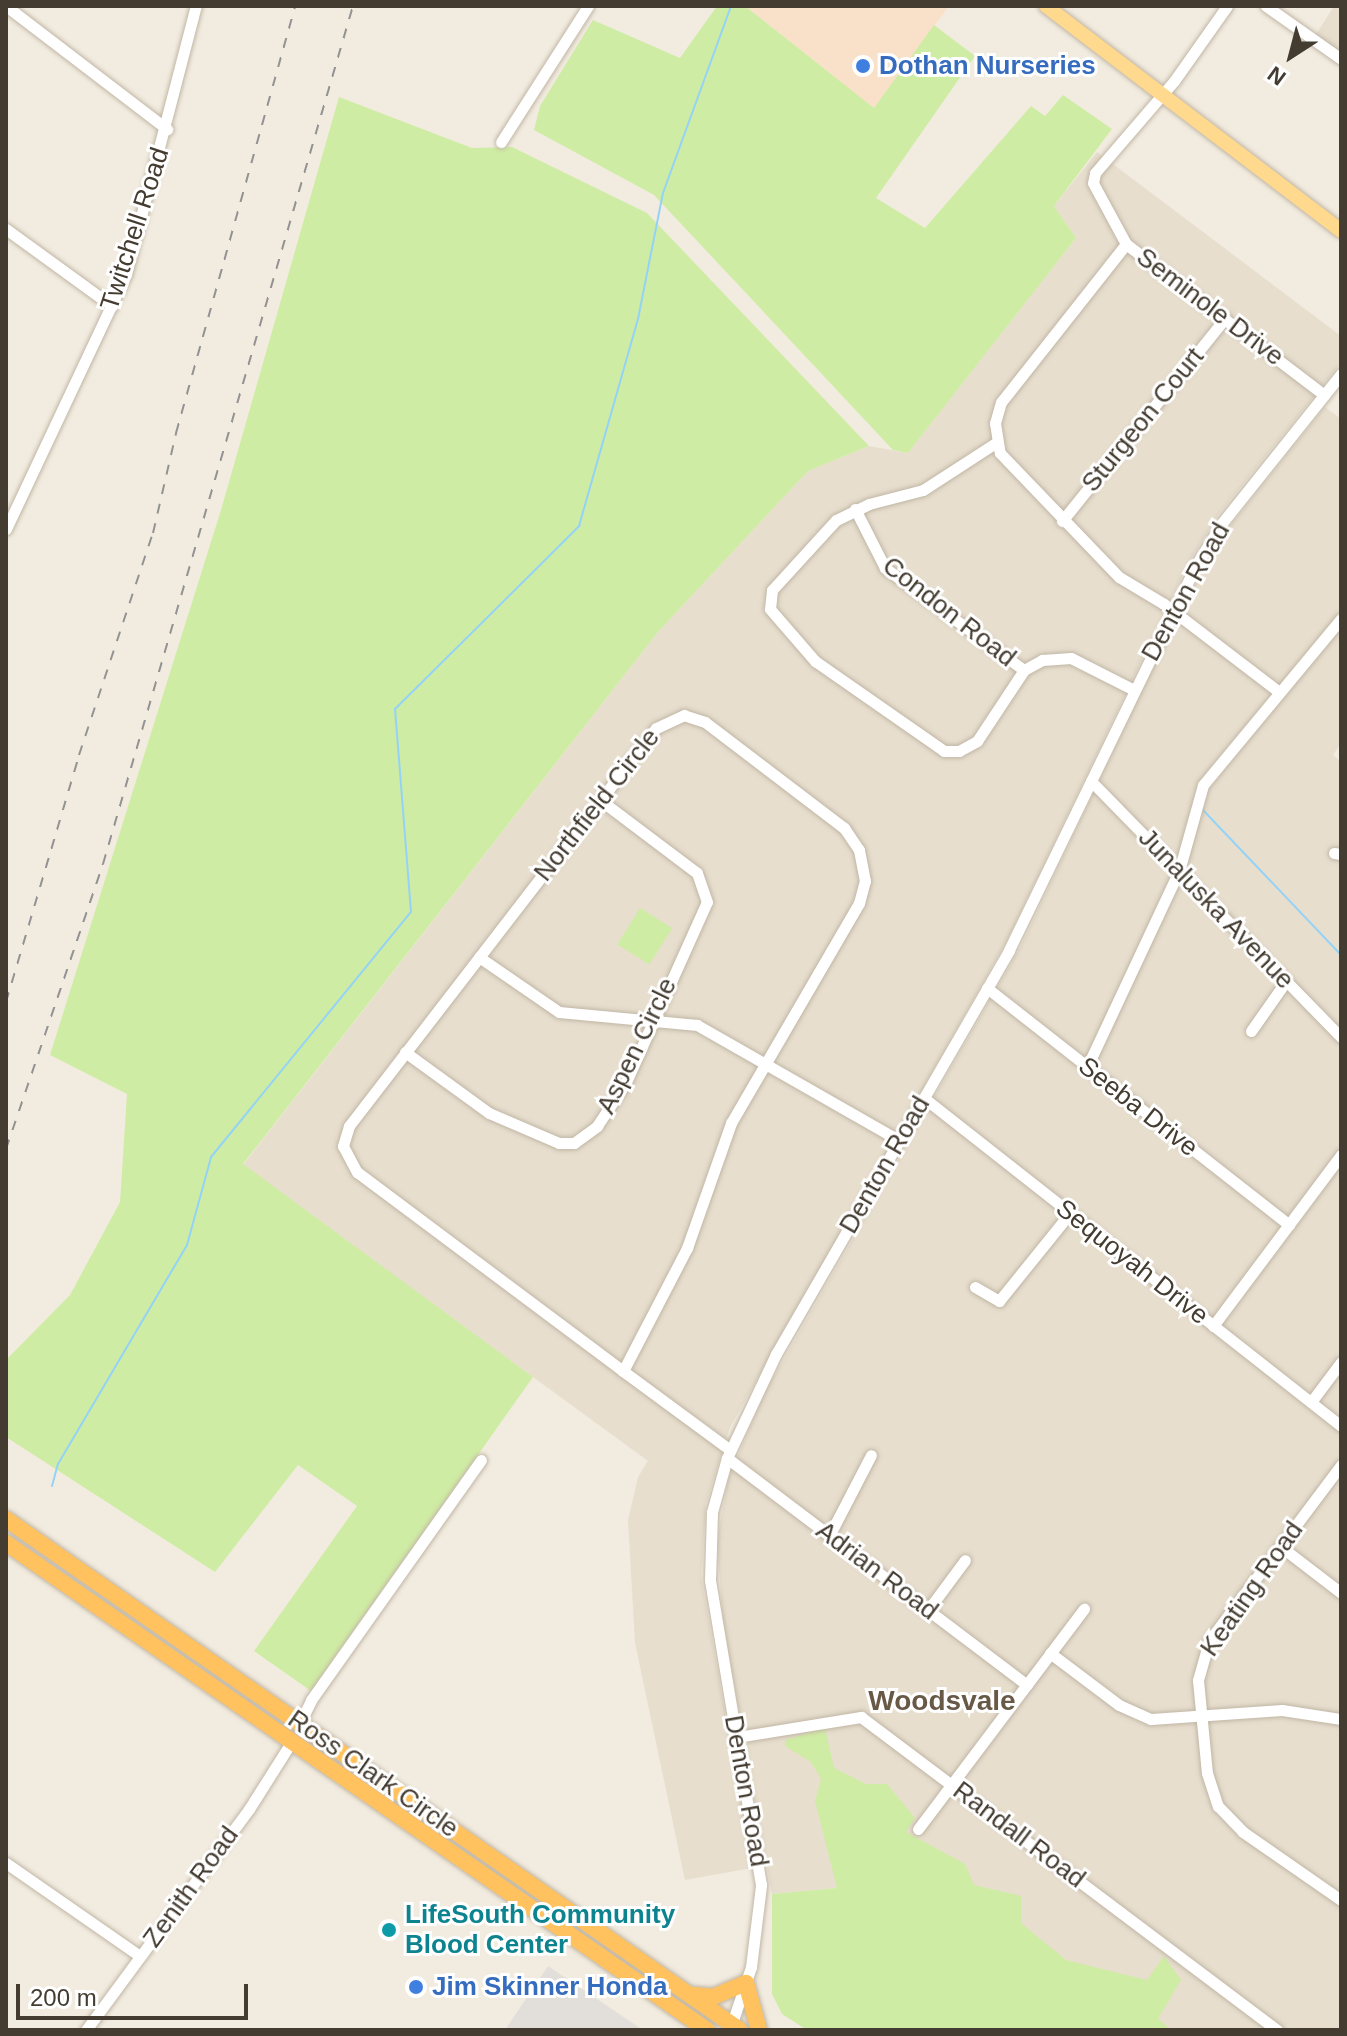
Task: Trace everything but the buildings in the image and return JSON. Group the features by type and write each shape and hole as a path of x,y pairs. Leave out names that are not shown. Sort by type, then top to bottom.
{"highway":[{"name":"Ross Clark Circle","path":"6,1519 734,2028"},
{"name":"Ross Clark Circle","path":"6,1543 692,2024 707,2030"},
{"path":"292,1741 300,1723"},
{"path":"397,1815 408,1799"},
{"path":"527,1906 545,1894"},
{"path":"689,1995 713,1997 746,1983 759,2030"}],"main road":[{"path":"1052,8 1341,231"}],"street":[{"path":"6,6 167,129"},
{"name":"Twitchell Road","path":"6,529 112,306 167,129 196,6"},
{"path":"501,142 588,6"},
{"path":"1161,94 1227,6"},
{"path":"1266,6 1341,59"},
{"name":"Seminole Drive","path":"1161,94 1093,178 1126,244 1324,395"},
{"path":"6,229 112,306"},
{"path":"1126,244 1001,402 997,442 1005,460 1125,583 1172,610 1279,692"},
{"name":"Sturgeon Court","path":"1062,521 1225,318"},
{"name":"Denton Road","path":"734,2028 746,1983 761,1885 709,1563 712,1512 729,1454 776,1354 987,988 1091,781 1172,610 1222,523 1341,374"},
{"path":"997,442 923,490 855,509 830,526 767,596 775,618 801,648 884,713 952,752 977,741 1024,670 1051,658 1071,658 1134,690"},
{"name":"Condon Road","path":"855,509 885,568 1024,670"},
{"path":"1087,1067 1179,871 1203,785 1341,619"},
{"name":"Northfield Circle","path":"623,1371 687,1248 718,1151 765,1063 859,903 865,873 855,842 837,822 690,715 659,724 405,1052 346,1131 343,1146 349,1165 729,1454"},
{"name":"Junaluska Avenue","path":"1091,781 1341,1037"},
{"name":"Aspen Circle","path":"405,1052 489,1113 568,1145 589,1134 607,1113 705,911 706,886 697,873 600,800"},
{"path":"479,957 559,1012 697,1025 899,1140"},
{"path":"1251,1031 1286,981"},
{"name":"Seeba Drive","path":"987,988 1289,1225"},
{"name":"Sequoyah Drive","path":"924,1098 1341,1426"},
{"path":"1213,1326 1341,1155"},
{"path":"975,1287 999,1301 1070,1213"},
{"path":"1311,1402 1341,1362"},
{"name":"Adrian Road","path":"729,1454 829,1536 1027,1685"},
{"path":"829,1536 871,1455"},
{"path":"300,1723 311,1700 481,1460"},
{"name":"Keating Road","path":"1341,1465 1205,1648 1198,1672 1200,1719 1209,1782 1223,1813 1341,1900"},
{"path":"1280,1546 1341,1593"},
{"path":"928,1610 965,1560"},
{"path":"918,1829 1084,1609"},
{"path":"1050,1653 1134,1714 1161,1721 1282,1710 1341,1719"},
{"name":"Randall Road","path":"737,1737 854,1715 952,1784 1272,2028"},
{"name":"Zenith Road","path":"86,2030 292,1741"},
{"path":"6,1863 140,1956"}],"shaded area":[{"name":"Dothan Nurseries","path":"745,6 949,6 874,108"},
{"path":"1334,6 1341,6 1341,54 1315,36"},
{"path":"1097,152 1341,336 1341,363 1218,515 1189,562 1008,938 730,1427 706,1503 701,1576 752,1868 685,1880 635,1643 628,1520 638,1477 648,1461 243,1165 658,632 808,471 869,446 908,453 1076,238 1054,206"},
{"path":"1325,407 1341,419 1341,743 1333,755 1341,762 1341,2030 1163,2030 837,1888 772,1894 723,1622 717,1541 728,1480 764,1394 1021,946 1172,627 1226,531"},
{"path":"548,1966 643,2030 505,2030"}],"green space":[{"path":"717,6 745,6 874,108 934,25 975,56 876,198 925,228 1031,106 1045,116 1063,95 1112,129 1054,206 1076,238 908,453 893,450 654,195 534,130 540,106 593,20 680,58"},
{"path":"339,97 472,148 512,147 647,213 869,446 808,471 658,632 243,1164 533,1377 311,1691 254,1651 357,1506 298,1465 215,1572 6,1437 6,1360 70,1295 120,1202 127,1094 50,1055 221,510"},
{"path":"640,908 672,928 649,965 617,944"},
{"path":"825,1728 834,1768 866,1784 887,1784 915,1818 906,1832 965,1864 974,1885 1021,1896 1021,1923 1066,1960 1147,1980 1164,1956 1181,1980 1158,2019 1172,2030 807,2030 782,2014 772,1994 772,1894 837,1888 815,1801 821,1779 811,1762 785,1746 785,1740"}],"waterway":[{"path":"52,1486 58,1464 187,1245 211,1157 411,912 395,709 579,526 638,319 663,193 731,6"},
{"path":"1202,809 1341,955"}],"railway":[{"path":"6,1002 79,755 153,533 176,433 295,6"},
{"path":"6,1149 103,864 353,6"}],"place":[{"name":"Dothan Nurseries","path":"863,66"},
{"name":"LifeSouth Community Blood Center","path":"389,1930"},
{"name":"Jim Skinner Honda","path":"416,1987"}],"district":[{"name":"Woodsvale","path":"942,1701"}]}
